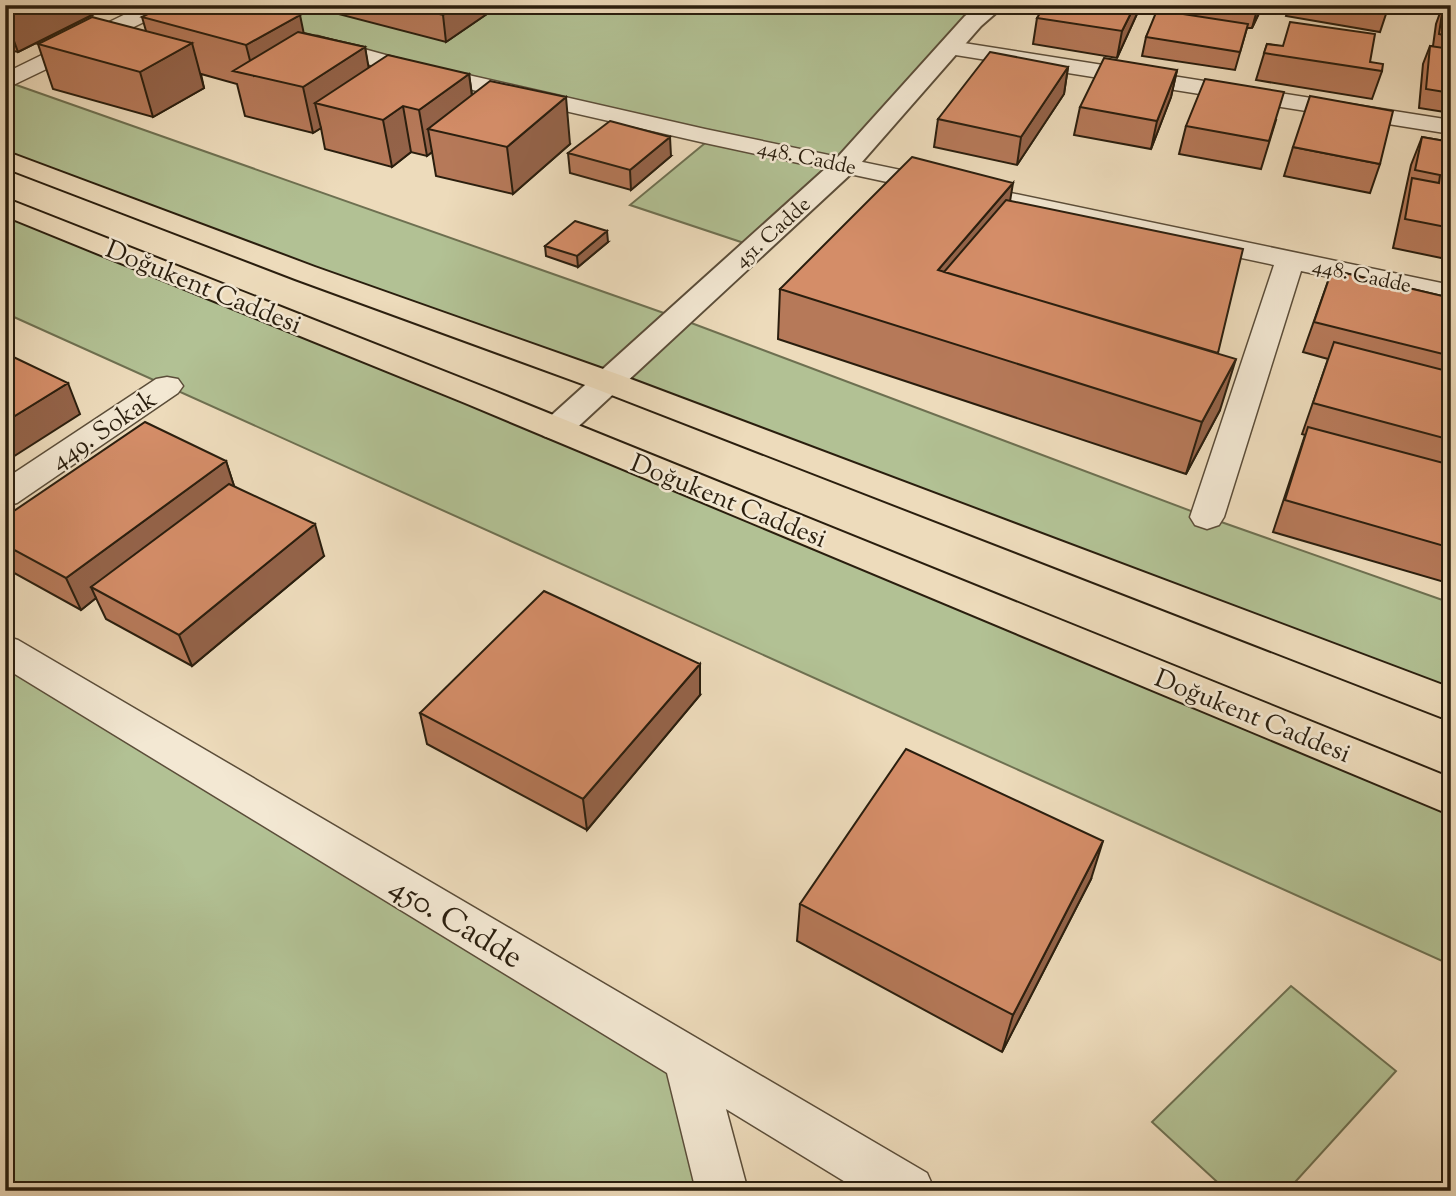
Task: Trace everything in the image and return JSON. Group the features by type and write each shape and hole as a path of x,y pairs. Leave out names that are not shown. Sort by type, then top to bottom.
{"main road":[{"name":"Doğukent Caddesi","path":"5,159 305,273 608,382 1451,705"},
{"name":"Doğukent Caddesi","path":"5,206 1451,797"}],"street":[{"name":"451. Cadde","path":"556,429 845,165 951,48 975,13 994,5"},
{"path":"5,82 170,6"},
{"name":"448. Cadde","path":"289,36 420,71 1451,294"},
{"path":"951,48 1451,127"},
{"path":"1207,517 1290,260"},
{"name":"449. Sokak","path":"5,495 167,386"},
{"name":"450. Cadde","path":"5,650 909,1191"},
{"path":"688,1060 722,1191"}],"green space":[{"path":"168,5 977,5 977,9 756,247 630,205 710,139"},
{"path":"5,81 678,318 1207,517 1451,603 1451,705 5,159"},
{"path":"5,206 1451,797 1451,965 5,313"},
{"path":"5,650 688,1060 722,1191 5,1191"},
{"path":"1291,986 1396,1071 1287,1191 1227,1191 1152,1122"}],"building":[{"path":"165,5 261,5 300,15 246,45 142,17"},
{"path":"402,5 458,5 443,15"},
{"path":"1045,5 1135,5 1122,31 1037,18"},
{"path":"1225,5 1259,5 1257,10"},
{"path":"1443,6 1451,6 1451,37 1439,34"},
{"path":"1157,10 1248,24 1240,52 1146,37"},
{"path":"92,17 192,43 140,72 38,44"},
{"path":"1290,22 1375,34 1370,62 1383,64 1382,71 1264,53 1267,44 1283,46"},
{"path":"298,32 365,47 303,87 233,71"},
{"path":"1430,46 1451,49 1451,93 1426,89"},
{"path":"990,52 1068,67 1021,137 938,119"},
{"path":"388,55 469,74 419,110 403,106 383,120 315,103"},
{"path":"1104,58 1177,70 1157,121 1080,107"},
{"path":"1205,79 1284,92 1269,141 1186,126"},
{"path":"490,81 566,97 507,147 428,129"},
{"path":"1310,96 1393,111 1380,164 1293,147"},
{"path":"610,121 670,137 630,170 568,153"},
{"path":"1422,137 1451,142 1451,228 1405,219 1412,178 1439,183 1440,175 1415,170"},
{"path":"912,157 1013,183 938,270 1236,359 1202,422 780,289"},
{"path":"1006,200 1243,249 1218,353 944,272"},
{"path":"575,221 607,231 577,256 545,246"},
{"path":"1332,270 1451,298 1451,356 1314,322"},
{"path":"1334,342 1451,372 1451,440 1313,403"},
{"path":"5,353 68,383 5,422"},
{"path":"145,422 226,461 66,578 5,545 5,517"},
{"path":"1308,427 1451,465 1451,548 1285,500"},
{"path":"229,484 315,524 179,635 91,587"},
{"path":"544,591 700,664 583,799 420,713"},
{"path":"906,749 1103,841 1013,1015 800,904"}]}
